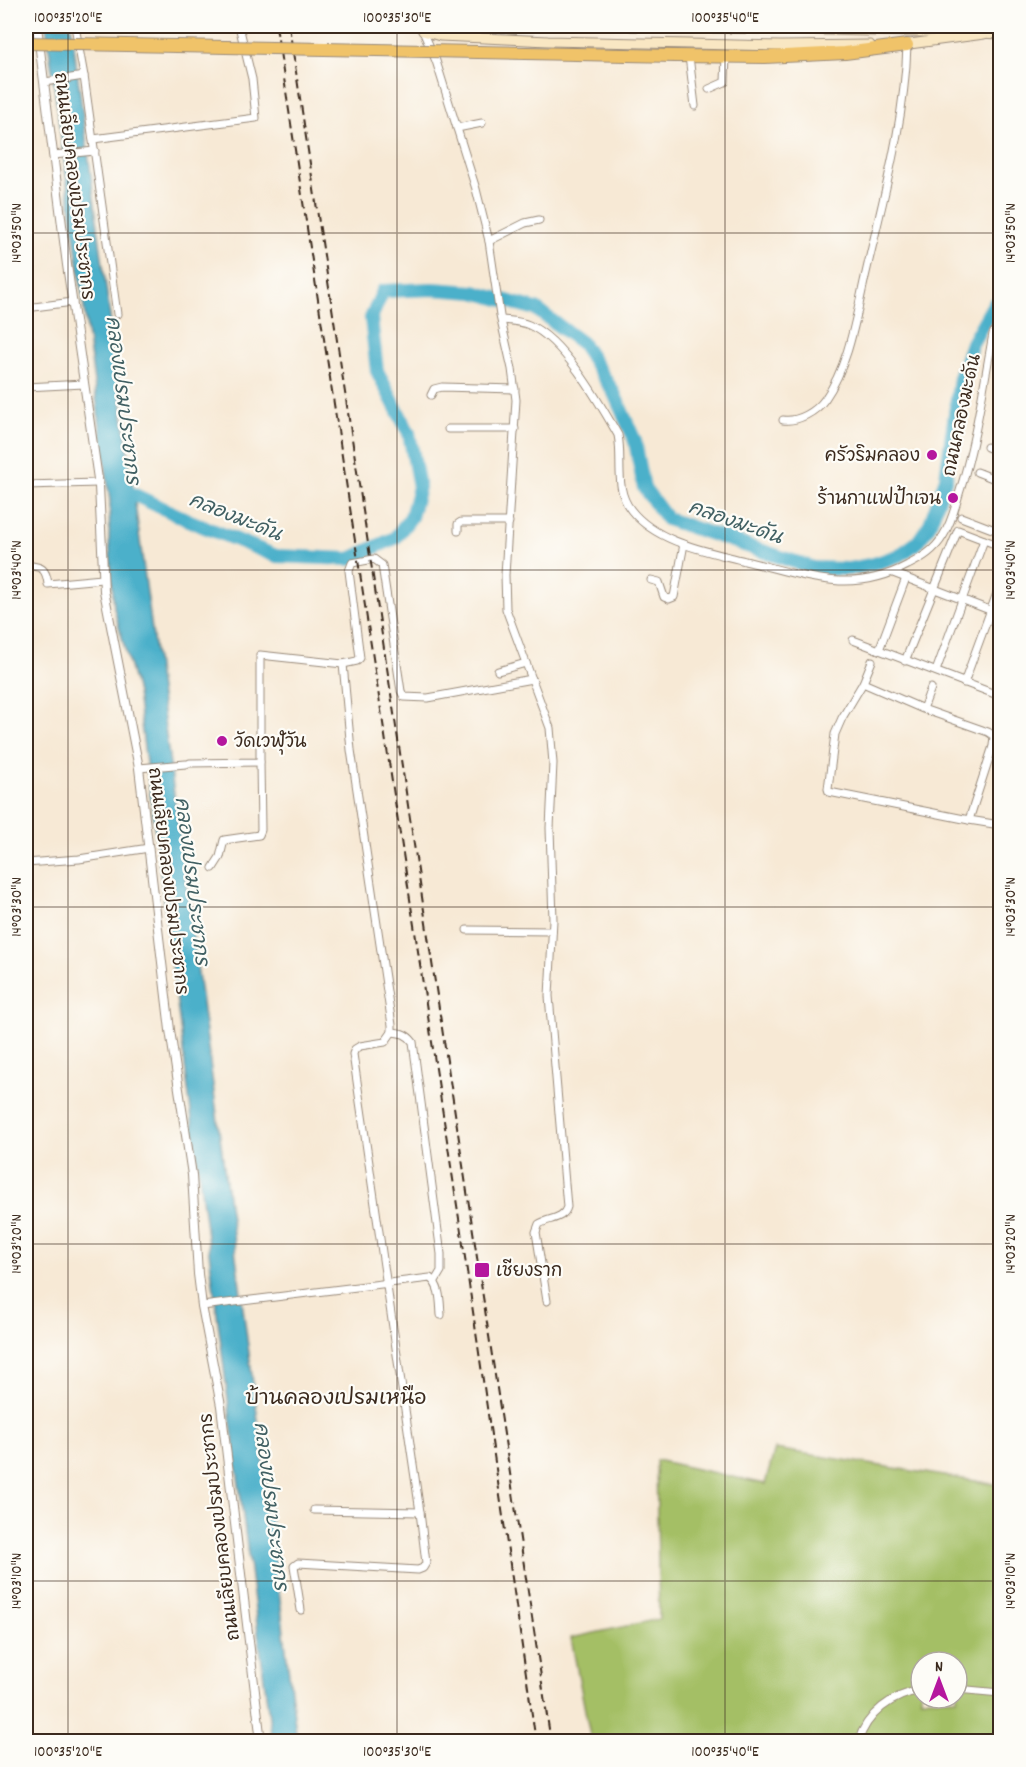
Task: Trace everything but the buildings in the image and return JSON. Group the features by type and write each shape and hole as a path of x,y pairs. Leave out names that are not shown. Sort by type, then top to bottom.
{"highway":[{"path":"26,43 683,56 845,53 907,45"}],"main road":[{"path":"26,26 37,26"},
{"path":"631,26 1000,34"},
{"path":"422,28 440,36 781,46 907,45 984,34"}],"street":[{"name":"ถนนเลียบคลองเปรมประชากร","path":"37,26 49,81 73,302 98,483 102,579 142,767 170,1030 192,1175 198,1274 206,1306 221,1406 261,1742"},
{"path":"75,26 117,314"},
{"path":"93,139 256,118 252,80 239,26"},
{"path":"422,28 436,61 476,189 489,241 515,389 515,429 505,575 506,609 550,728 554,763 550,828 553,872 550,1005 567,1207 566,1213 562,1216 539,1224 536,1232 547,1301"},
{"path":"783,420 791,421 818,408 827,397 844,360 858,315 902,109 907,45"},
{"path":"683,56 695,106"},
{"path":"709,89 725,82 726,56"},
{"path":"49,81 82,77"},
{"path":"457,128 482,123"},
{"path":"57,155 93,152"},
{"path":"489,241 525,223 539,220"},
{"path":"26,308 73,302"},
{"name":"ถนนคลองมะดัน","path":"501,318 530,325 543,333 560,349 592,393 618,435 621,447 621,490 625,501 632,511 657,531 684,544 809,578 849,581 873,579 893,573 930,551 943,537 974,442 993,334 1000,321"},
{"path":"26,387 84,384"},
{"path":"431,394 434,389 442,387 515,389"},
{"path":"448,429 515,429"},
{"path":"987,447 1000,452"},
{"path":"977,472 1000,481"},
{"path":"26,485 98,483"},
{"path":"961,517 1000,532"},
{"path":"458,531 458,524 461,522 509,522"},
{"path":"905,661 958,530 1000,546"},
{"path":"936,672 984,540"},
{"path":"651,580 659,582 664,597 669,599 674,597 684,544"},
{"path":"213,868 220,857 224,840 259,836 261,830 260,655 343,664 354,663 360,658 350,566 352,563 374,559 382,565 401,691 404,697 428,698 532,679"},
{"path":"26,565 44,570 48,584 102,579"},
{"path":"893,573 1000,614"},
{"path":"879,650 906,578"},
{"path":"964,682 1000,585"},
{"path":"853,640 998,695 1000,678"},
{"path":"872,661 863,683 835,734 829,792 1000,825"},
{"path":"498,671 526,663"},
{"path":"301,1610 294,1566 298,1563 418,1570 426,1563 353,1054 360,1046 385,1042 392,1032 351,750 343,664"},
{"path":"863,683 994,736 993,746 969,820"},
{"path":"924,709 931,688"},
{"path":"142,767 260,762"},
{"path":"1000,782 1000,792"},
{"path":"26,863 78,859 149,848"},
{"path":"467,930 552,931"},
{"path":"392,1032 403,1033 413,1042 441,1254 441,1271 435,1281"},
{"path":"206,1306 430,1278 435,1281 438,1289 441,1315"},
{"path":"314,1510 420,1512"},
{"path":"969,1690 1000,1693"},
{"path":"858,1742 869,1718 892,1699 909,1692"}],"green space":[{"path":"775,1449 1000,1485 1000,1741 591,1741 571,1638 659,1619 656,1460 765,1484"}],"water":[{"name":"คลองเปรมประชากร","path":"46,26 71,26 264,1465 297,1741 272,1741 137,693 114,608 109,540 110,501"}],"waterway":[{"name":"คลองมะดัน","path":"120,488 190,521 276,556 350,559 395,538 411,517 419,487 409,433 377,371 371,318 383,291 433,289 474,292 536,309 582,343 614,393 635,441 644,488 667,519 813,568 848,569 874,564 900,555 918,542 930,524 946,478 960,378 972,343 994,304 1000,301"}],"railway":[{"path":"276,26 466,1264 536,1742"},
{"path":"289,26 551,1742"}],"place":[{"name":"ครัวริมคลอง","path":"932,455"},
{"name":"ร้านกาแฟป้าเจน","path":"953,498"},
{"name":"วัดเวฬุวัน","path":"222,741"},
{"name":"เชียงราก","path":"482,1270"}],"district":[{"name":"บ้านคลองเปรมเหนือ","path":"336,1397"}]}
